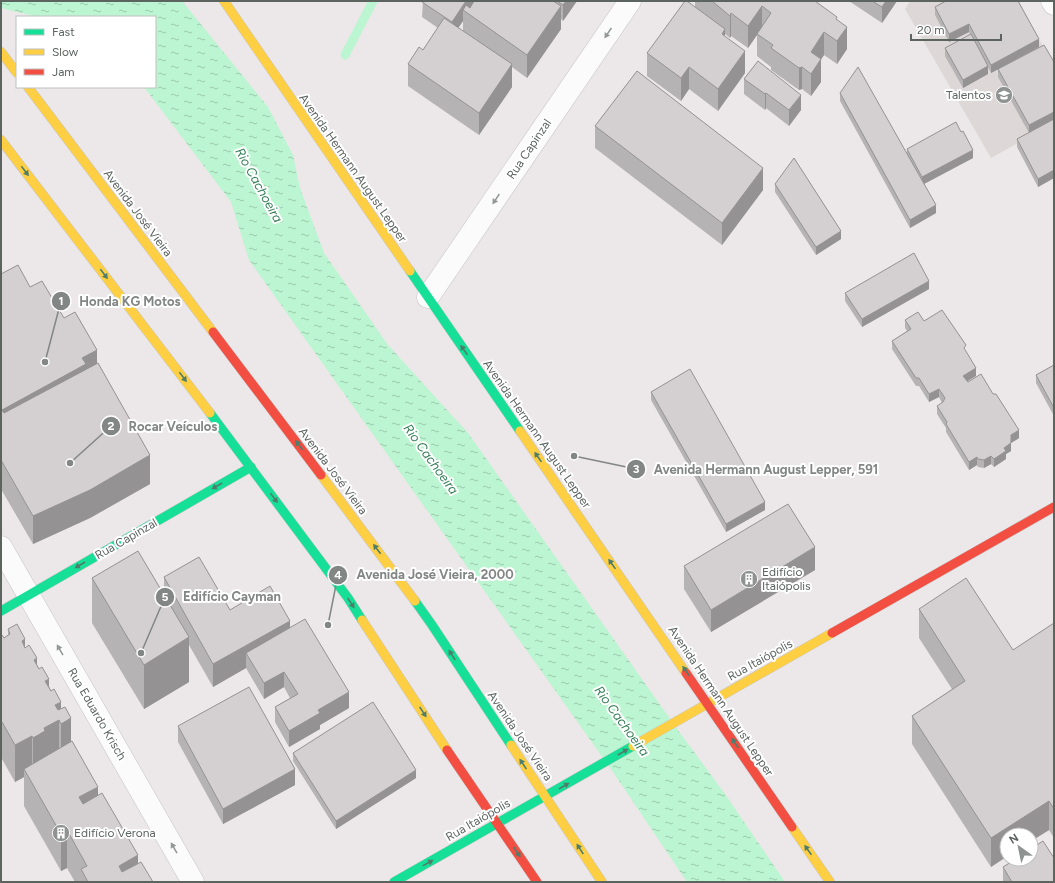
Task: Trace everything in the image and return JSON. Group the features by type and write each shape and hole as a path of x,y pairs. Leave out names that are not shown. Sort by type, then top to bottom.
{"main road":[{"name":"Avenida Hermann August Lepper","path":"224,1 830,882"},
{"path":"1,52 16,72"},
{"name":"Avenida José Vieira","path":"29,88 394,572 432,625 602,882"},
{"path":"1,140 251,467 348,598 447,750 537,882"},
{"name":"Rua Capinzal","path":"1,611 251,467"},
{"name":"Rua Itaiópolis","path":"394,882 1054,507"}],"street":[{"name":"Rua Capinzal","path":"428,297 630,1"},
{"name":"Rua Eduardo Krisch","path":"1,547 193,882"}],"shaded area":[{"name":"Talentos","path":"910,1 1019,1 1054,67 1054,123 991,158 905,9"}],"water":[{"name":"Rio Cachoeira","path":"1,1 182,1 268,107 293,155 300,188 324,253 388,345 468,433 680,733 725,794 785,882 687,882 613,772 249,260 231,202 145,88 156,88 156,16 34,16 1,8"}],"building":[{"path":"466,1 452,22 422,2"},
{"path":"474,1 553,1 561,6 527,55 463,10 466,5 470,8"},
{"path":"557,1 566,1 563,5"},
{"path":"685,1 725,29 722,34 745,51 718,89 689,67 681,78 647,53"},
{"path":"712,1 815,1 837,17 836,19 847,27 837,41 824,32 811,52 821,59 811,74 802,67 799,68 771,48 773,45 757,34 771,13 762,6 748,26 731,13 730,16"},
{"path":"872,1 886,1 882,7"},
{"path":"946,1 1018,1 1039,39 991,65 969,24 949,34 935,7"},
{"path":"444,18 512,64 479,113 408,64 419,47 423,50"},
{"path":"971,34 988,66 963,80 945,48"},
{"path":"1044,45 1054,62 1054,112 1029,125 998,69"},
{"path":"758,61 801,95 789,110 744,79"},
{"path":"858,67 936,205 910,220 840,93"},
{"path":"637,71 763,168 722,223 595,126"},
{"path":"1054,119 1054,170 1038,179 1017,139"},
{"path":"956,122 961,132 963,131 973,150 922,177 907,149"},
{"path":"794,158 841,231 816,247 775,184"},
{"path":"914,253 929,281 862,319 845,293"},
{"path":"18,265 30,287 42,281 64,318 75,312 97,350 82,358 86,364 2,410 4,413 98,363 150,455 90,490 33,516 1,460 1,274"},
{"path":"942,310 966,345 964,348 976,368 963,376 968,382 981,374 993,394 996,394 1019,430 1011,435 1011,443 1004,448 1006,451 994,459 991,456 984,460 978,459 977,457 969,462 937,406 943,402 945,398 939,389 929,394 919,378 916,378 892,341 911,329 905,320 918,312 924,321"},
{"path":"1054,365 1054,408 1036,375"},
{"path":"690,369 765,502 726,524 651,392"},
{"path":"788,504 815,547 711,610 684,566"},
{"path":"138,551 189,637 144,665 92,578"},
{"path":"199,557 230,610 270,586 290,621 213,664 164,577"},
{"path":"966,578 1013,650 1054,623 1054,809 1049,801 1008,827 999,827 999,833 991,838 912,716 965,681 919,609"},
{"path":"305,619 349,692 318,710 320,713 289,731 275,707 298,694 284,672 264,683 246,653"},
{"path":"17,624 25,639 22,641 25,648 29,645 37,658 34,660 39,669 42,667 49,679 45,681 51,691 54,689 61,702 55,705 58,710 65,707 71,718 61,724 59,720 44,728 45,731 33,738 32,736 15,745 1,722 1,635 4,638 10,634 8,629"},
{"path":"249,687 295,769 223,809 178,726"},
{"path":"373,702 416,770 336,821 293,753"},
{"path":"72,741 98,787 79,797 83,804 102,793 138,855 119,866 122,872 141,862 153,882 88,882 81,869 87,866 67,830 61,834 24,769"},
{"path":"1043,841 1054,858 1054,882 1012,882 1003,867 1039,867 1039,844"}],"waterway":[{"path":"345,55 373,1"}],"traffic: fast":[{"path":"410,271 520,431"},
{"path":"210,413 348,598 362,620"},
{"path":"1,611 251,467"},
{"path":"415,601 511,745"},
{"path":"394,882 633,746"}],"traffic: slow":[{"path":"224,1 410,271"},
{"path":"1,52 16,72"},
{"path":"29,88 213,332"},
{"path":"1,140 210,413"},
{"path":"520,431 686,673"},
{"path":"321,475 415,601"},
{"path":"362,620 447,750"},
{"path":"633,746 832,633"},
{"path":"511,745 602,882"},
{"path":"792,827 830,882"}],"traffic: jam":[{"path":"213,332 321,475"},
{"path":"832,633 1054,507"},
{"path":"686,673 792,827"},
{"path":"447,750 537,882"}],"place":[{"name":"Talentos","path":"1004,95"},
{"name":"Honda KG Motos","path":"45,362"},
{"name":"Avenida Hermann August Lepper, 591","path":"574,456"},
{"name":"Rocar Veículos","path":"70,463"},
{"name":"Edifício Itaiópolis","path":"749,579"},
{"name":"Avenida José Vieira, 2000","path":"328,625"},
{"name":"Edifício Cayman","path":"141,653"},
{"name":"Edifício Verona","path":"61,833"}]}
